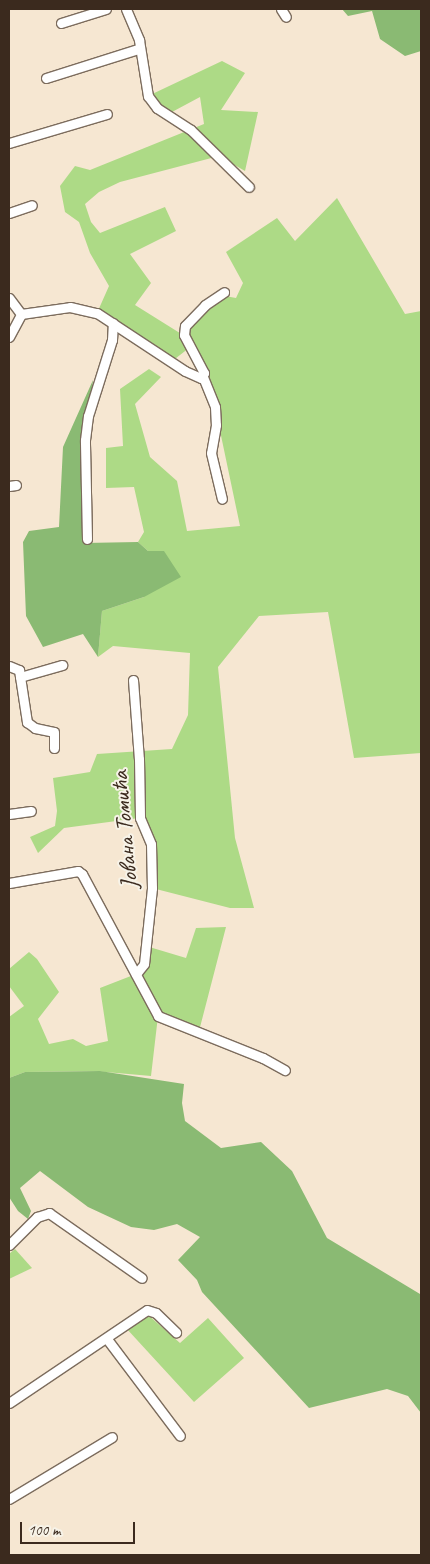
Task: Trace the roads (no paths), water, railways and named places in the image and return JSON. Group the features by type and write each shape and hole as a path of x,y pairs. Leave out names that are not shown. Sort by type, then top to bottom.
{"street":[{"path":"61,23 106,9"},
{"path":"126,9 139,40 138,49 148,96 157,108 191,130 249,187"},
{"path":"46,78 138,49"},
{"path":"9,143 107,114"},
{"path":"9,212 32,205"},
{"path":"222,499 211,453 216,425 215,407 184,335 185,326 205,305 224,292"},
{"path":"9,298 21,314"},
{"path":"21,314 70,307 97,313 185,371 203,377"},
{"path":"9,337 21,314"},
{"path":"87,539 85,440 88,416 112,340 113,323"},
{"path":"9,666 17,668 20,677 27,722 35,728 54,732 54,748"},
{"path":"20,677 62,666"},
{"name":"Јована Томића","path":"133,680 139,758 140,818 151,844 152,888 144,964 136,974"},
{"path":"9,814 31,811"},
{"path":"9,883 78,872 82,874 158,1016 263,1058 285,1070"},
{"path":"9,1245 37,1217 49,1213 142,1278"},
{"path":"9,1403 150,1310 176,1332"},
{"path":"107,1339 180,1436"},
{"path":"9,1499 112,1437"}]}
